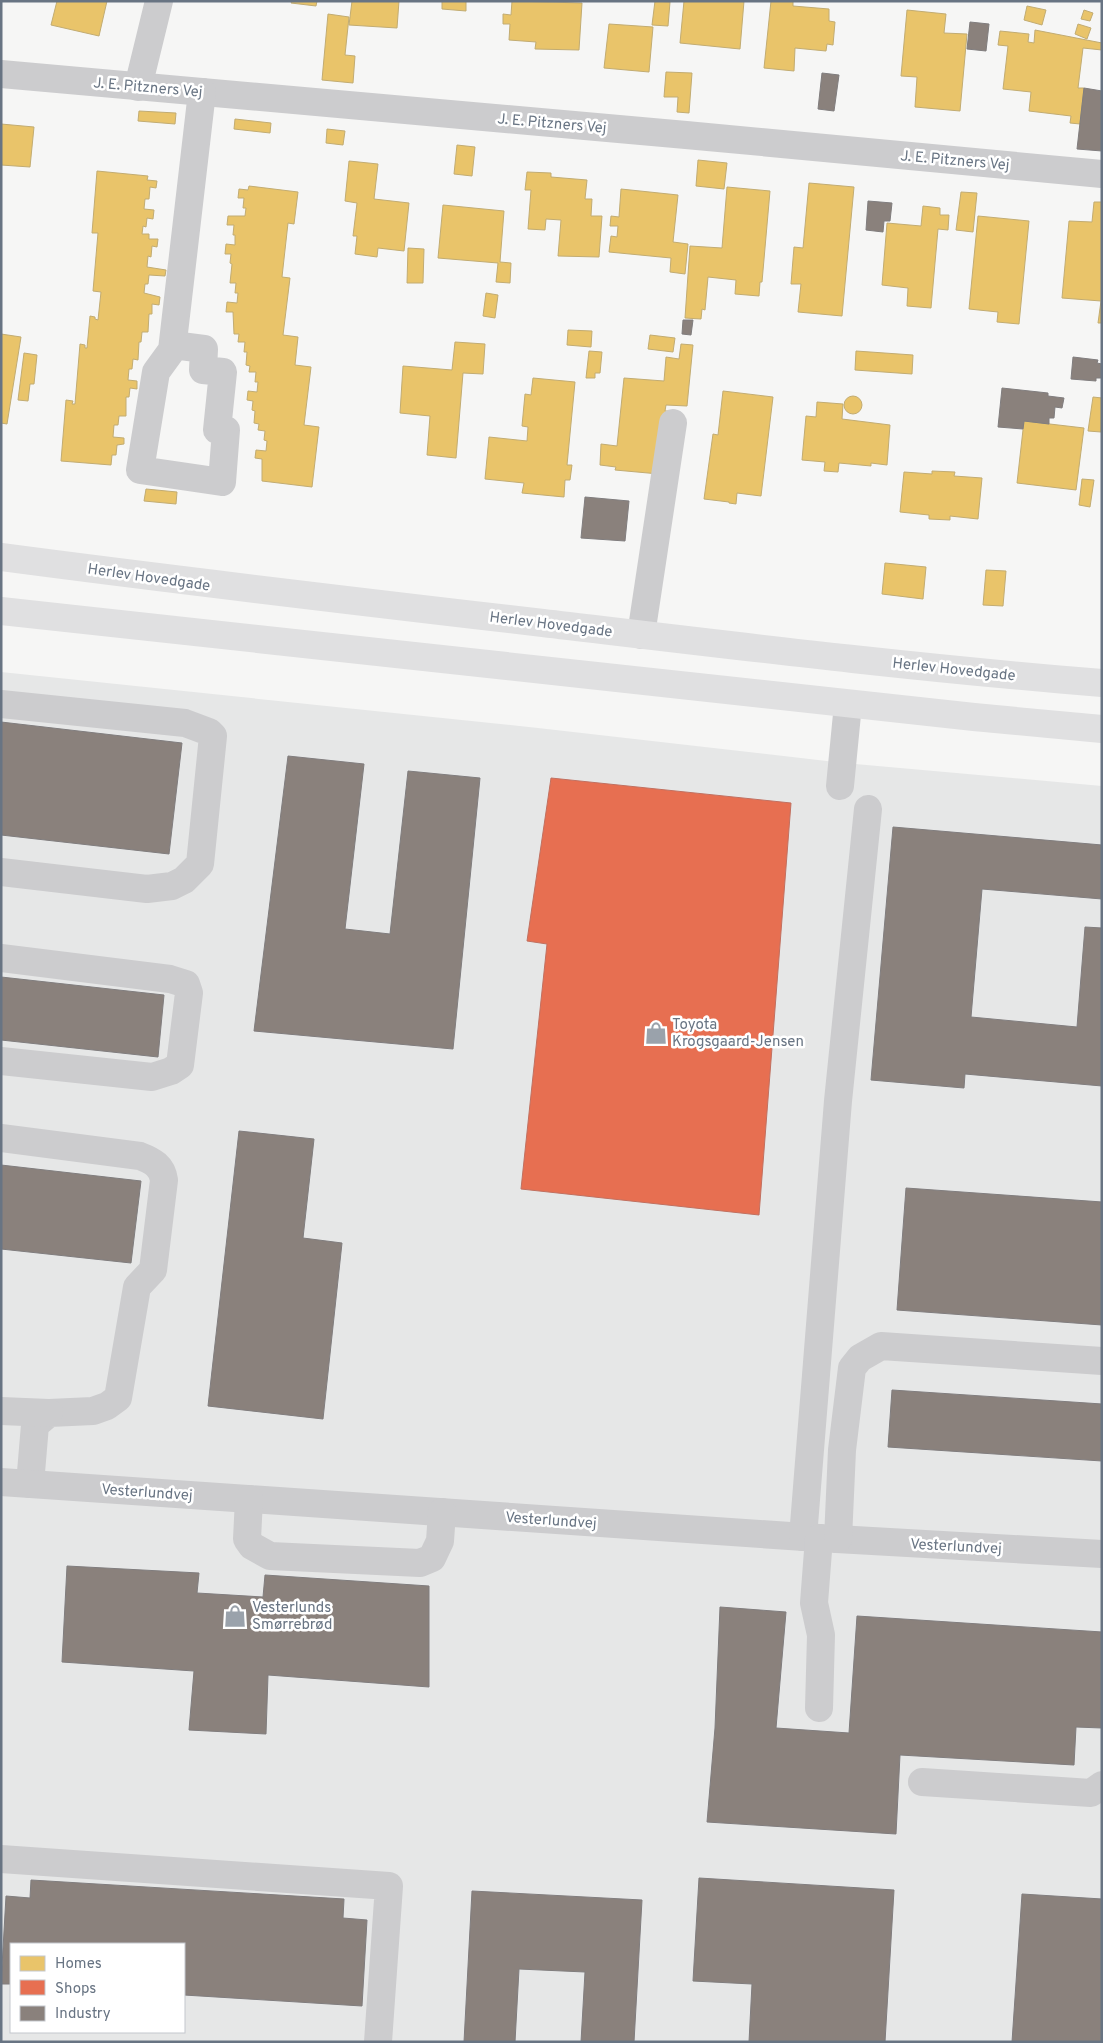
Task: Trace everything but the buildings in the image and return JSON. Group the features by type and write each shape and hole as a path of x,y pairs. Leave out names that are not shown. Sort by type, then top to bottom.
{"main road":[{"name":"Herlev Hovedgade","path":"1,557 228,587 641,634 1102,683"},
{"path":"1,611 848,704 1102,729"}],"street":[{"path":"138,87 159,1"},
{"name":"J. E. Pitzners Vej","path":"1,74 1102,174"},
{"path":"173,345 204,349 203,370 222,372 217,430 226,430 222,482 140,470 156,372 172,350 173,345 202,92"},
{"path":"641,634 673,423"},
{"path":"1,704 185,723 209,732 213,736 200,864 184,880 172,886 147,889 1,872"},
{"path":"840,786 848,704"},
{"path":"819,1708 820,1635 814,1603 820,1538 837,1110 868,809"},
{"path":"1,958 170,979 186,984 189,993 180,1065 171,1071 152,1077 1,1060"},
{"path":"1,1138 140,1156 153,1161 163,1172 164,1180 153,1270 137,1287 118,1398 107,1406 94,1411 49,1413 1,1411"},
{"path":"820,1538 842,1450 852,1368 860,1358 881,1346 1102,1361"},
{"path":"30,1484 35,1425 49,1413"},
{"name":"Vesterlundvej","path":"1,1482 820,1538 1102,1554"},
{"path":"249,1499 247,1539 252,1546 270,1556 420,1563 432,1558 440,1540 442,1512"},
{"path":"922,1782 1091,1793 1102,1785"},
{"path":"1,1860 389,1886 378,2042"}],"shaded area":[{"path":"1,672 538,728 844,763 1102,786 1102,2042 1,2042"}],"place":[{"name":"Toyota Krogsgaard-Jensen","path":"656,1033"},
{"name":"Vesterlunds Smørrebrød","path":"235,1616"}]}
